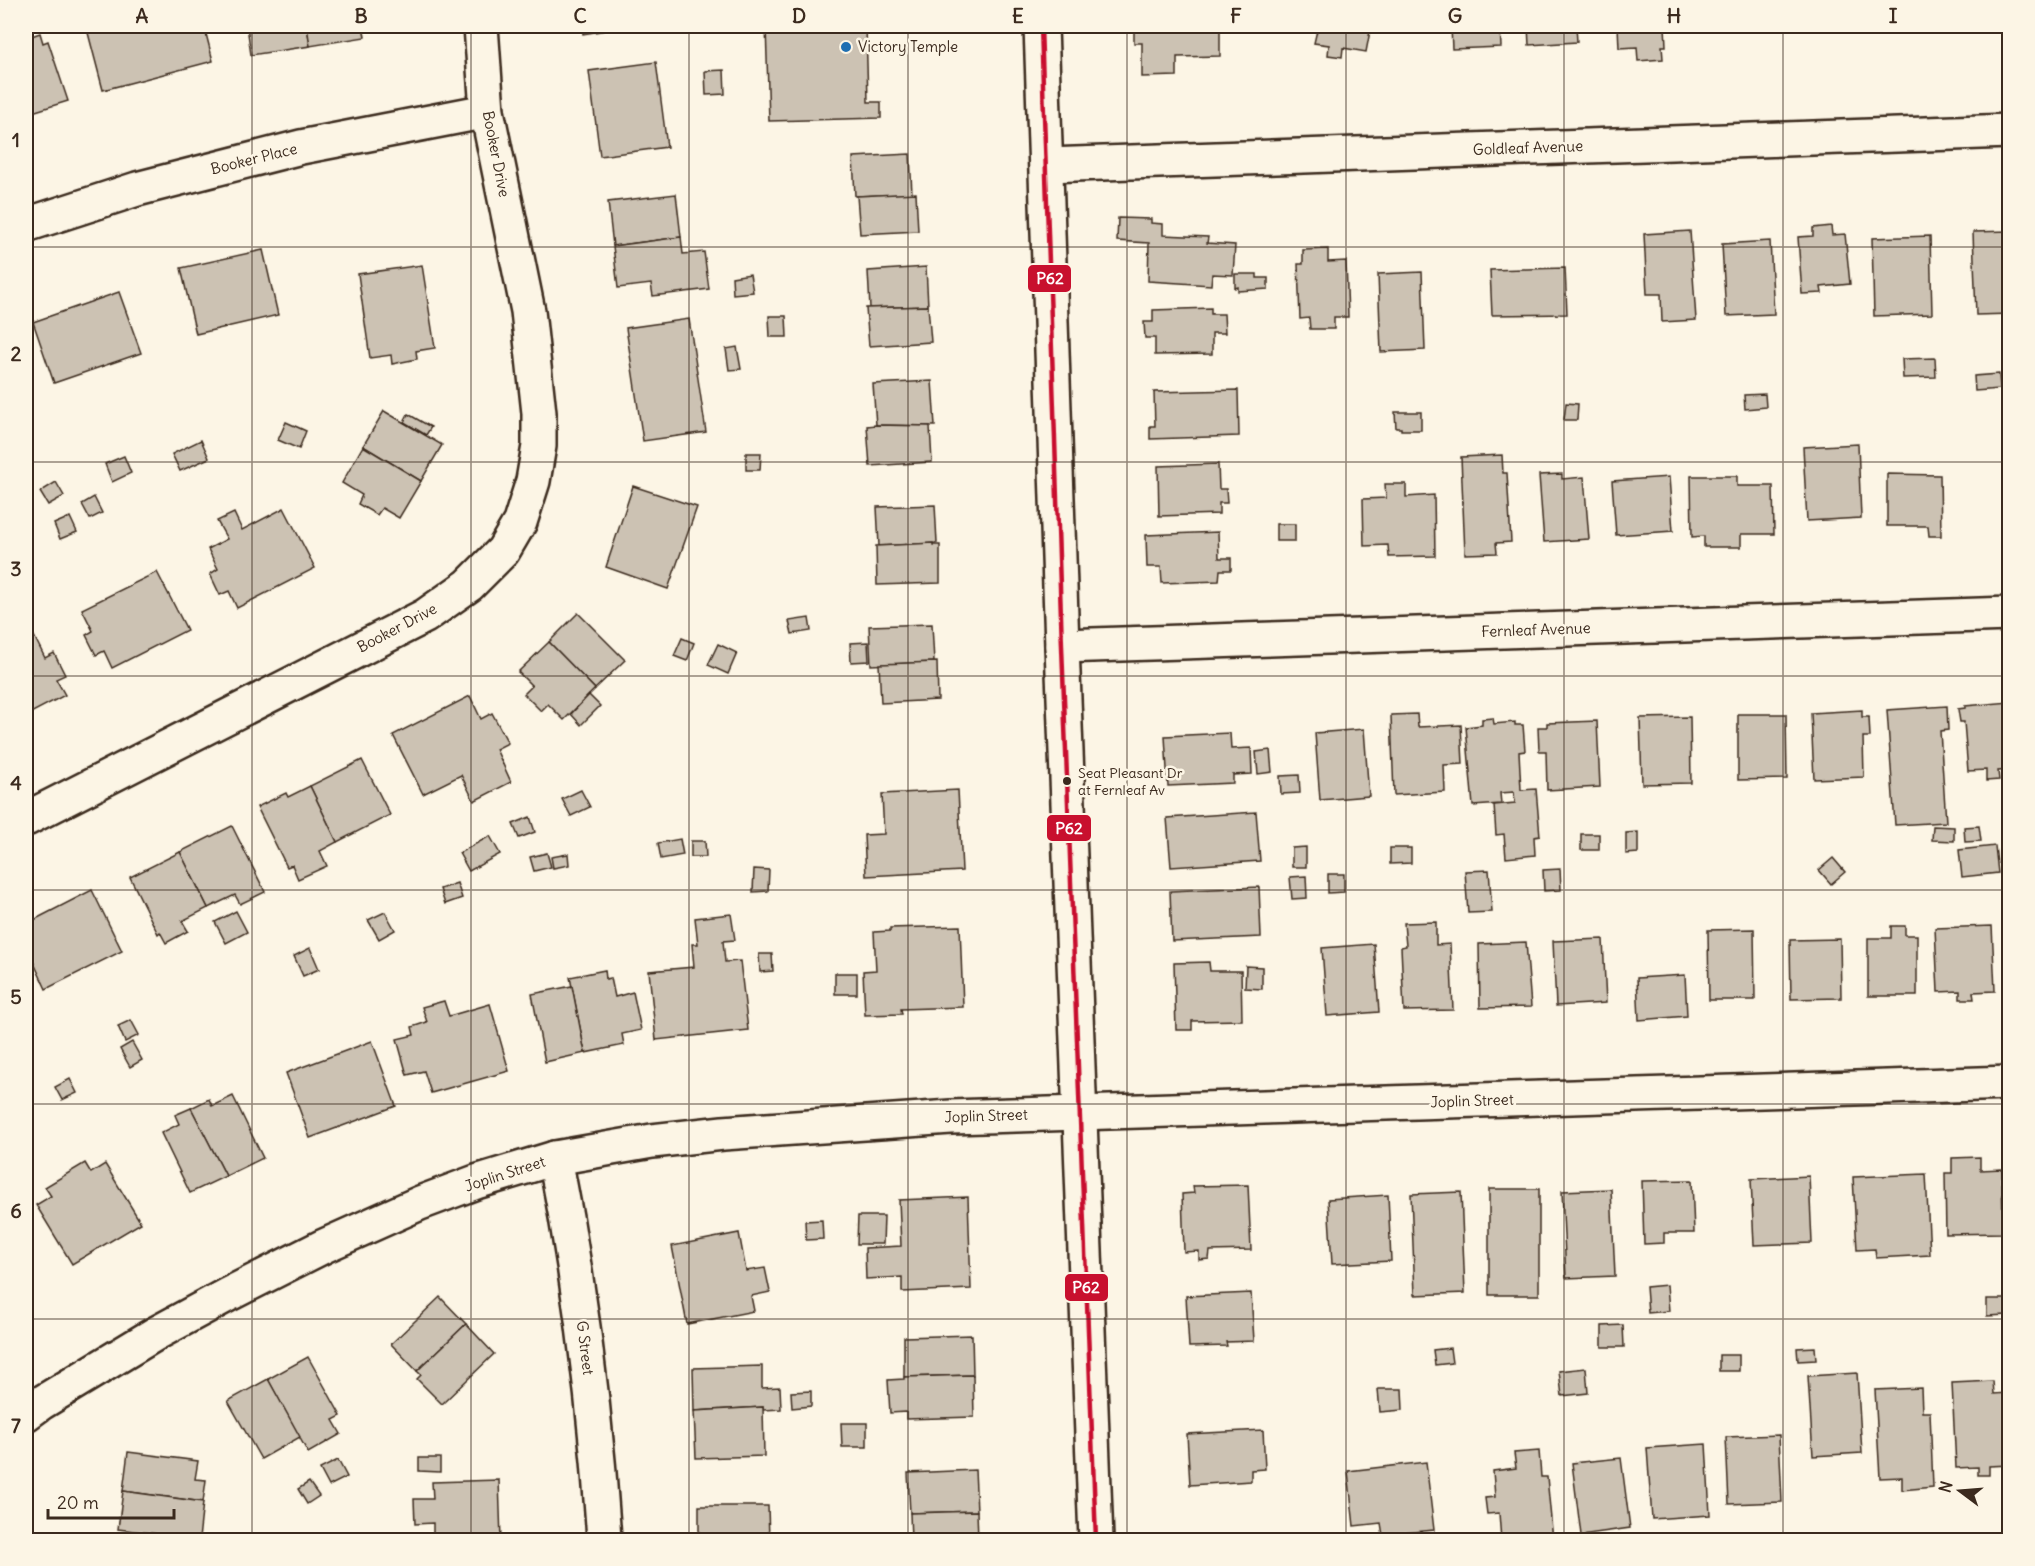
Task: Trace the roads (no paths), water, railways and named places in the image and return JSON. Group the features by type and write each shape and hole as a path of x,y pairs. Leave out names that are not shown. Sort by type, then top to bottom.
{"street":[{"name":"Booker Drive","path":"26,819 424,616 469,585 503,551 520,522 533,481 539,446 539,413 528,311 487,111 481,26"},
{"path":"1041,26 1096,1540"},
{"name":"Booker Place","path":"26,225 137,189 301,147 487,111"},
{"name":"Goldleaf Avenue","path":"1047,165 2010,131"},
{"name":"Fernleaf Avenue","path":"1062,646 2010,614"},
{"name":"Joplin Street","path":"26,1414 155,1334 324,1246 420,1203 476,1182 555,1158 652,1141 723,1133 951,1117 2010,1083"},
{"name":"G Street","path":"555,1158 572,1248 597,1438 604,1540"}],"place":[{"name":"Victory Temple","path":"846,47"},
{"name":"Seat Pleasant Dr at Fernleaf Av","path":"1067,781"}]}
